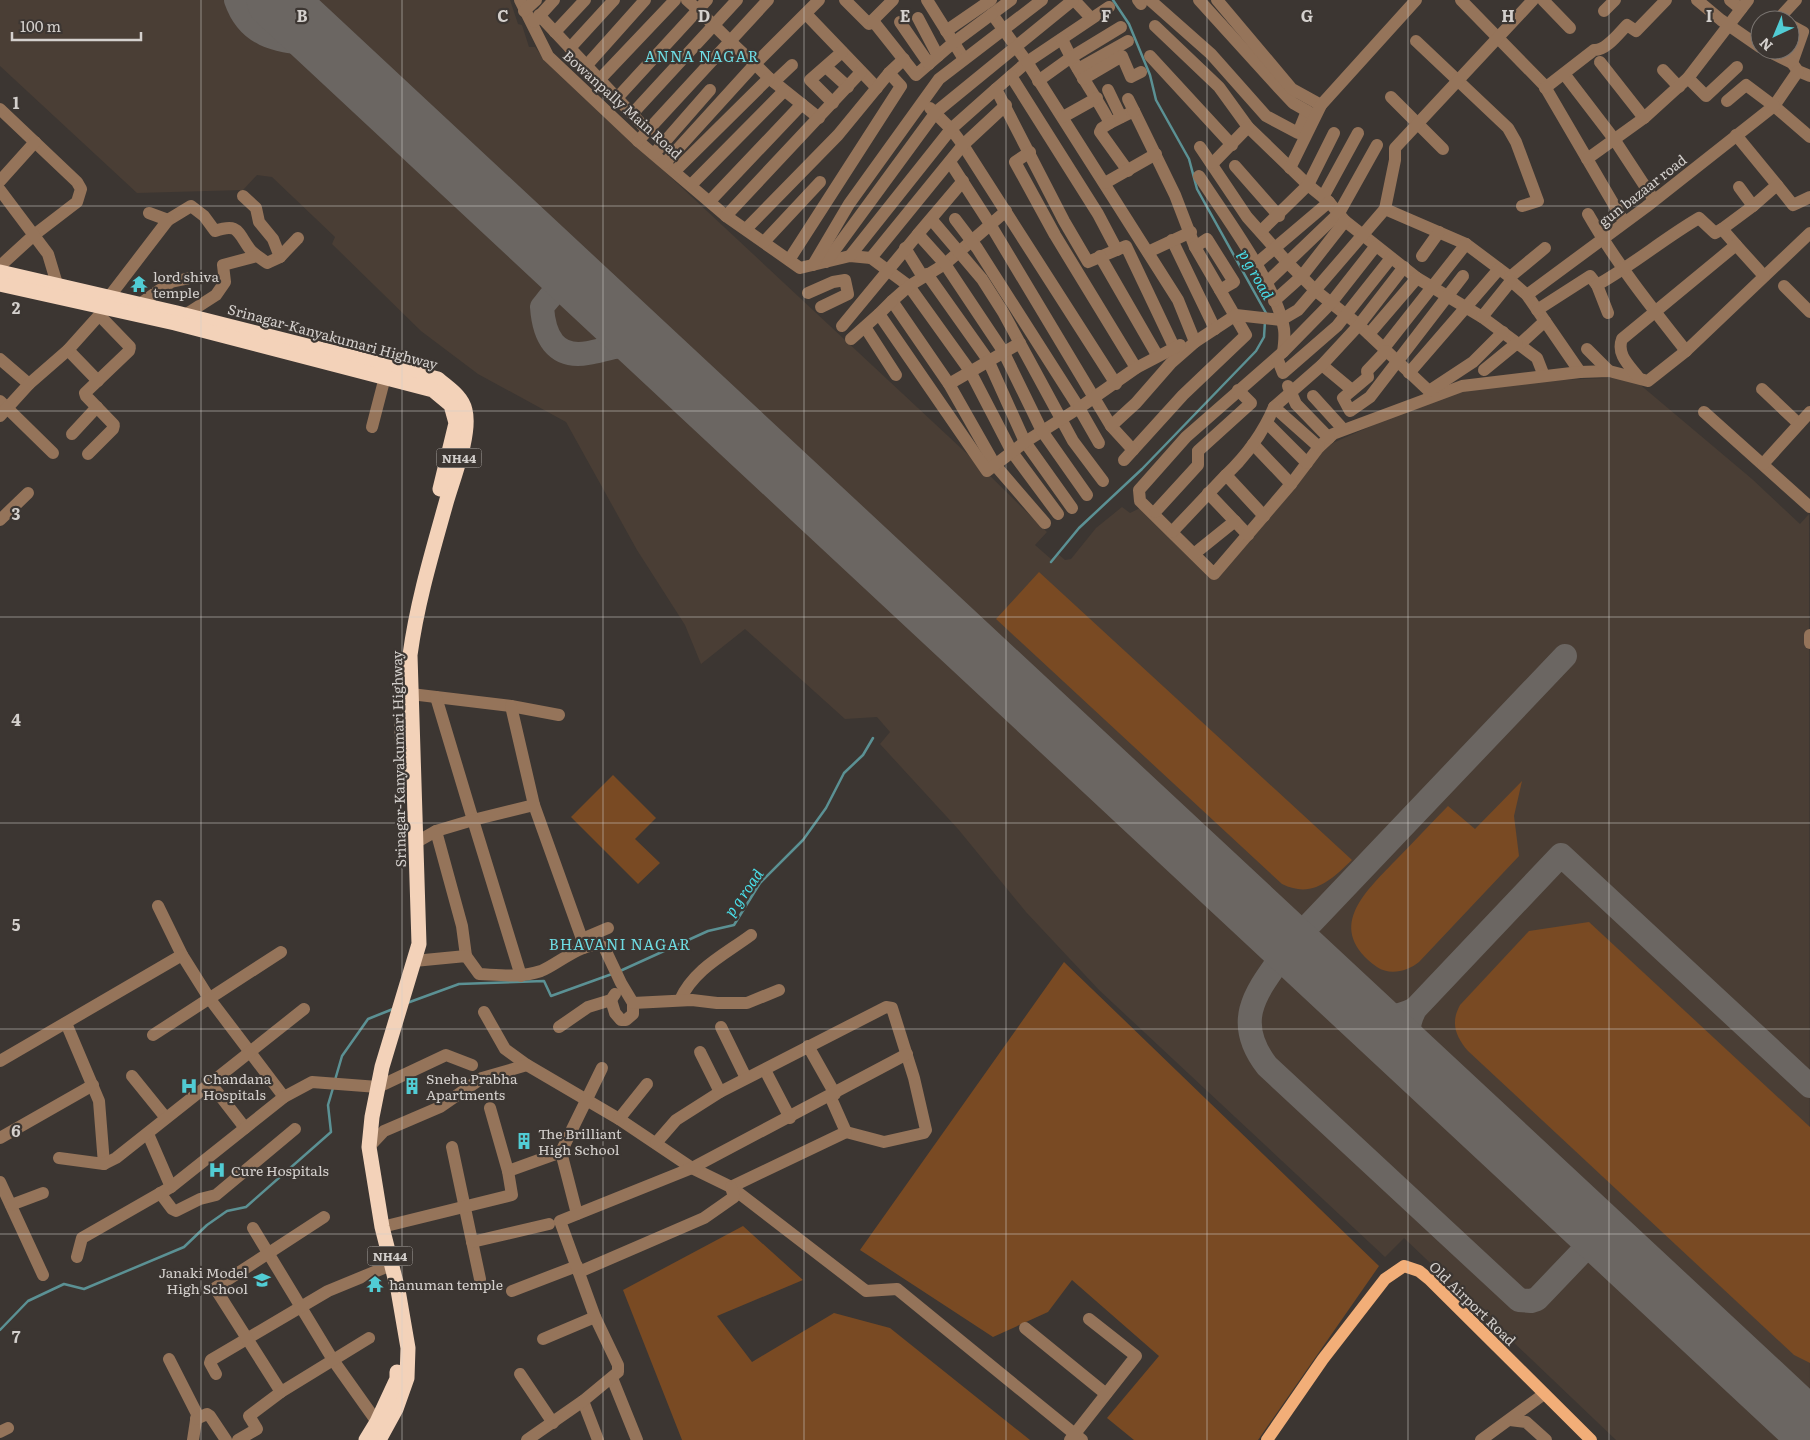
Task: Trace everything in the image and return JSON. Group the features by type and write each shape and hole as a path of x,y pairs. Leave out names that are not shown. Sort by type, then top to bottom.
{"highway":[{"name":"Srinagar-Kanyakumari Highway","path":"0,272 57,284 105,307 140,304 438,379 461,399 465,410 466,424 413,630 410,654 419,944 414,961 400,990"},
{"name":"Srinagar-Kanyakumari Highway","path":"0,284 105,307 385,377 433,390 451,405 456,423 400,654 409,942 400,990 373,1086 361,1155 372,1223 390,1289 399,1352 397,1378 377,1422 366,1440"},
{"name":"Srinagar-Kanyakumari Highway","path":"373,1086 369,1147 382,1227 398,1290 408,1348 406,1378 396,1409 379,1440"}],"main road":[{"name":"Old Airport Road","path":"1267,1440 1323,1359 1385,1279 1404,1266 1419,1270 1429,1279 1591,1440"}],"street":[{"path":"522,6 536,0"},
{"path":"530,25 554,0"},
{"path":"555,32 585,0"},
{"path":"570,48 614,0"},
{"path":"587,65 645,0"},
{"path":"600,79 675,0"},
{"path":"687,0 771,80 819,118"},
{"path":"618,97 708,0"},
{"path":"633,114 737,0"},
{"path":"638,141 768,0"},
{"path":"670,167 755,64 819,0"},
{"path":"845,0 869,24 893,0"},
{"path":"946,31 991,0"},
{"path":"1009,0 901,86 789,260 800,268 844,257 871,258 909,286 970,371 1012,452 1058,514"},
{"path":"813,265 849,204 939,79 1005,31 1042,0"},
{"path":"826,262 936,112 1074,0 1091,18"},
{"path":"1199,0 1294,103 1315,111"},
{"path":"1217,0 1292,88 1315,111"},
{"path":"1143,1 1211,54 1266,116 1298,132 1416,0"},
{"path":"1460,0 1499,37 1545,88 1624,222"},
{"path":"1112,426 1136,403 1171,363 1215,328 1242,316 1276,319 1298,310 1385,209 1395,160 1395,148 1419,125 1534,0"},
{"path":"1544,0 1570,28"},
{"path":"1604,11 1615,0"},
{"path":"1545,88 1560,75 1565,75 1594,50 1599,50 1608,44 1627,25 1636,31 1666,0"},
{"path":"1697,0 1750,40"},
{"path":"1587,159 1644,118 1688,78 1745,4 1730,0"},
{"path":"1787,10 1796,0"},
{"path":"934,2 946,31 964,59"},
{"name":"Bowanpally Main Road","path":"522,6 530,25 548,56 638,141 726,216 789,260"},
{"path":"833,282 844,257 951,129 1027,62 1110,7"},
{"path":"806,14 877,88"},
{"path":"992,14 1027,62 1063,117 1178,300 1195,342"},
{"path":"539,15 647,130"},
{"path":"918,18 933,60"},
{"path":"873,21 916,75"},
{"path":"900,22 933,60"},
{"path":"1155,26 1220,87 1248,127 1362,235 1417,278 1482,317 1537,358 1544,376"},
{"path":"1038,81 1070,58 1121,27"},
{"name":"gun bazaar road","path":"1527,295 1654,200 1774,106 1795,67 1806,34"},
{"path":"1062,40 1070,58 1097,98 1116,120"},
{"path":"1081,74 1128,41"},
{"path":"1416,41 1508,128 1516,142 1538,201 1522,206"},
{"path":"833,103 810,80 842,52"},
{"path":"1081,74 1122,56 1131,77 1141,72"},
{"path":"1150,56 1232,145"},
{"path":"746,229 838,134 889,73 904,59"},
{"path":"1783,60 1810,76"},
{"path":"1600,62 1644,118"},
{"path":"670,167 771,80 792,65"},
{"path":"826,67 848,88"},
{"path":"1688,78 1706,96 1737,67"},
{"path":"1663,70 1679,87"},
{"path":"726,216 861,72"},
{"path":"889,73 901,86"},
{"path":"1565,75 1614,139 1654,200"},
{"path":"1011,76 1098,214 1117,250"},
{"path":"1727,101 1746,85 1810,137"},
{"path":"996,89 1088,262 1126,246 1174,347"},
{"path":"654,154 710,90"},
{"path":"1108,90 1116,120"},
{"path":"691,185 784,91"},
{"path":"1391,97 1443,149"},
{"path":"1063,117 1097,98"},
{"path":"1124,460 1183,395 1246,335 1242,316 1220,290 1195,247 1156,154 1128,99"},
{"path":"921,102 936,112 963,145 1116,384"},
{"path":"710,201 802,104"},
{"path":"871,258 963,145 1006,105"},
{"path":"0,109 77,182 81,189 77,202 34,235 0,266"},
{"path":"1128,171 1100,132 1102,128 1134,111"},
{"path":"1290,168 1315,111"},
{"path":"1212,163 1248,127"},
{"path":"1261,231 1279,216 1308,185 1334,133"},
{"path":"1256,264 1326,200 1358,133"},
{"path":"1736,135 1793,204 1810,197"},
{"path":"0,181 35,142"},
{"path":"1274,301 1302,276 1342,217 1377,145"},
{"path":"1200,147 1246,217 1261,231 1288,263 1316,291 1369,334 1430,394"},
{"path":"1030,152 1015,162 1055,235 1136,368"},
{"path":"1105,183 1156,154"},
{"path":"950,162 990,224 1112,426 1133,450"},
{"path":"1235,166 1279,216"},
{"path":"1199,176 1256,264 1274,301 1276,319 1284,330 1280,355 1283,373 1296,404 1329,438"},
{"path":"842,326 905,248 963,181"},
{"path":"764,242 820,182"},
{"path":"1597,285 1625,269 1664,238 1699,218 1715,233 1753,206 1777,185"},
{"path":"1739,188 1753,206"},
{"path":"0,190 48,254 57,284"},
{"path":"243,196 256,208 259,222 273,239 280,257"},
{"path":"53,453 3,408 68,350 105,307 168,220 191,206 204,216 215,231 227,227 235,229 243,237 249,248 267,263 280,257 298,238"},
{"path":"1385,209 1466,244 1499,269 1527,295 1580,372"},
{"path":"852,339 909,286 945,264 1006,211"},
{"path":"149,212 168,220"},
{"path":"1588,214 1603,239 1654,311 1686,351"},
{"path":"1266,284 1342,217"},
{"path":"931,218 982,280 1020,343 1073,441 1103,481"},
{"path":"955,219 971,240 1079,408 1099,444"},
{"path":"1722,229 1764,276"},
{"path":"1148,252 1190,232"},
{"path":"1422,256 1439,232"},
{"path":"1376,247 1331,303 1280,355 1186,437 1139,490 1140,501 1155,512 1214,574 1291,484 1319,448 1329,438 1343,429 1430,394 1462,386 1580,372 1609,371 1648,381 1686,351 1810,233"},
{"path":"918,234 945,264 1003,351 1042,431 1087,495"},
{"path":"1172,240 1215,328"},
{"path":"1463,276 1370,397 1350,410 1343,398 1368,377 1367,370 1385,350 1466,244"},
{"path":"1639,378 1620,353 1622,339 1736,245"},
{"path":"905,248 923,277"},
{"path":"1482,317 1510,279 1545,248"},
{"path":"185,315 216,295 225,282 223,265 257,256"},
{"path":"1100,256 1157,355"},
{"path":"1283,373 1347,315 1391,258"},
{"path":"1172,532 1239,463 1267,424 1274,407 1290,391 1322,365 1359,325 1404,267"},
{"path":"1409,373 1464,307 1499,269"},
{"path":"923,277 927,274 988,360 1025,442 1072,508"},
{"path":"1484,370 1518,344 1541,315 1590,276 1597,285 1608,314"},
{"path":"140,304 172,282 190,278"},
{"path":"1369,334 1417,278"},
{"path":"808,292 833,282 845,280 848,294 821,307"},
{"path":"1784,286 1810,312"},
{"path":"892,301 949,384 995,465 1045,523"},
{"path":"88,454 113,430 114,425 97,408 85,392 129,351 130,347 105,307"},
{"path":"879,314 987,471 1025,442 1116,384 1136,368 1174,347 1195,342"},
{"path":"865,327 896,375"},
{"path":"1430,394 1473,362 1503,332"},
{"path":"949,384 1003,351 1020,343"},
{"path":"1587,349 1609,371"},
{"path":"68,350 98,381"},
{"path":"0,359 30,384"},
{"path":"1322,365 1352,390"},
{"path":"372,427 385,377"},
{"path":"1762,389 1798,424"},
{"path":"1155,512 1198,465 1198,451 1251,403 1238,390"},
{"path":"1313,396 1343,429"},
{"path":"1274,407 1319,448"},
{"path":"72,434 97,408"},
{"path":"1704,412 1810,507"},
{"path":"1763,464 1810,412"},
{"path":"1267,424 1307,463"},
{"path":"1253,444 1291,484"},
{"path":"1226,475 1264,516"},
{"path":"0,520 28,493"},
{"path":"1208,493 1248,535"},
{"path":"1194,554 1235,522"},
{"path":"1810,635 1810,643"},
{"path":"410,694 511,706 559,716"},
{"path":"436,696 521,976"},
{"path":"511,706 534,806 582,944"},
{"path":"415,843 436,831 473,820 534,806"},
{"path":"436,831 462,926 466,956 479,974 521,976 542,970 608,928"},
{"path":"158,906 182,955 209,998 284,1097"},
{"path":"680,1000 686,985 701,969 751,935"},
{"path":"582,944 599,944 604,947 633,1003 633,1014 626,1020 621,1020 615,1013 611,1000"},
{"path":"153,1035 281,952"},
{"path":"0,1061 182,955"},
{"path":"414,961 466,956"},
{"path":"559,1027 588,1007 611,1000 621,983"},
{"path":"633,1003 680,1000 747,1003 780,990"},
{"path":"656,1143 676,1120 720,1092 886,1007 892,1008 908,1054 926,1130 924,1133 884,1142 846,1132 730,1187"},
{"path":"60,1158 104,1164 116,1158 304,1009"},
{"path":"484,1012 505,1049 527,1065 619,1118 692,1168 730,1187 866,1291 897,1289 1076,1438 1106,1394 1136,1356 1089,1318"},
{"path":"66,1023 99,1101 104,1164"},
{"path":"721,1027 746,1078"},
{"path":"808,1046 833,1095 846,1132"},
{"path":"700,1052 720,1092"},
{"path":"77,1257 82,1238 166,1190 284,1097 312,1082 373,1086 446,1054 472,1065"},
{"path":"531,1439 583,1401 618,1372 618,1365 595,1317 560,1221 692,1168 790,1118 908,1054"},
{"path":"369,1147 384,1132 440,1107 482,1078 527,1065"},
{"path":"577,1214 561,1152 602,1068"},
{"path":"765,1070 790,1118"},
{"path":"132,1076 166,1118"},
{"path":"0,1138 93,1084"},
{"path":"211,1084 245,1128"},
{"path":"619,1118 648,1084"},
{"path":"382,1227 512,1195 508,1171 490,1108"},
{"path":"148,1134 172,1209 176,1211 200,1199 216,1195 295,1129"},
{"path":"452,1147 480,1279"},
{"path":"508,1171 561,1152"},
{"path":"0,1184 43,1274"},
{"path":"512,1292 578,1269 704,1218 734,1197 730,1187"},
{"path":"11,1205 43,1192"},
{"path":"281,1392 214,1288 268,1255 324,1217"},
{"path":"472,1242 549,1224"},
{"path":"253,1228 333,1360 377,1422"},
{"path":"216,1374 210,1362 211,1360 248,1340 328,1291 384,1268"},
{"path":"543,1339 595,1317"},
{"path":"1026,1328 1106,1394"},
{"path":"238,1440 257,1429 249,1416 281,1392 368,1338"},
{"path":"170,1359 197,1414 193,1440"},
{"path":"520,1374 552,1423"},
{"path":"612,1378 637,1440"},
{"path":"1481,1440 1544,1394"},
{"path":"583,1401 598,1440"},
{"path":"196,1420 207,1414 226,1440"},
{"path":"1510,1420 1526,1422 1546,1440"}],"shaded area":[{"path":"0,0 510,0 518,24 522,25 529,47 535,47 543,58 978,464 1047,532 1035,545 1051,559 1058,554 1065,560 1071,559 1096,528 1122,507 1130,513 1142,507 1215,579 1326,446 1446,393 1510,382 1631,377 1752,479 1800,524 1809,514 1810,1440 1616,1440 1404,1238 1385,1257 1099,990 1026,912 958,829 880,744 890,732 877,717 845,719 745,629 701,664 685,625 637,550 566,422 478,374 421,331 332,244 335,237 272,177 257,175 243,190 137,193 0,66"},
{"path":"1039,572 1352,860 1329,880 1312,888 1293,888 1282,884 996,619"},
{"path":"613,775 656,818 635,839 660,863 638,884 571,817"},
{"path":"1522,781 1514,816 1519,856 1419,962 1410,968 1393,972 1377,967 1362,953 1353,939 1351,925 1355,912 1371,886 1448,806 1475,829"},
{"path":"1589,922 1810,1127 1810,1363 1794,1355 1468,1051 1460,1040 1456,1030 1455,1018 1460,1005 1529,931"},
{"path":"1064,962 1379,1266 1258,1440 1134,1440 1107,1418 1159,1356 1072,1280 1048,1312 993,1337 860,1250"},
{"path":"743,1226 803,1280 717,1316 752,1362 834,1313 890,1328 1030,1440 682,1440 623,1290"}],"waterway":[{"name":"p g road","path":"1113,0 1129,24 1150,75 1156,100 1189,159 1197,189 1266,313"},
{"name":"p g road","path":"1051,562 1079,528 1142,469 1256,351 1264,337 1265,321"},
{"name":"p g road","path":"620,971 708,931 734,925 760,883 803,840 826,808 844,773 863,755 873,738"},
{"path":"407,1003 459,984 544,981 551,996 612,974"},
{"path":"335,1080 342,1056 368,1019 393,1009"},
{"path":"0,1330 28,1301 64,1284 84,1289 184,1247 207,1225 227,1211 246,1207 331,1132 328,1105 333,1088"}],"taxiway":[{"path":"236,0 243,14 261,32 284,40 325,46"},
{"path":"306,0 318,39"},
{"path":"656,353 622,346 577,354 559,349 553,343 545,327 542,307 556,290 569,279 577,276 595,279 606,284 665,362"},
{"path":"1565,656 1290,945 1260,989 1253,1003 1250,1017 1250,1032 1256,1048 1267,1066 1519,1300 1531,1301 1537,1299 1600,1233"},
{"path":"1418,1063 1411,1050 1408,1037 1408,1030 1415,1009 1561,855 1810,1086"},
{"path":"1361,1011 1375,1016 1388,1017 1415,1009"},
{"path":"1790,1410 1810,1417"}],"runway":[{"path":"276,0 1810,1429"}],"place":[{"name":"lord shiva temple","path":"139,284"},
{"name":"Chandana Hospitals","path":"189,1086"},
{"name":"Sneha Prabha Apartments","path":"412,1086"},
{"name":"The Brilliant High School","path":"524,1141"},
{"name":"Cure Hospitals","path":"217,1170"},
{"name":"Janaki Model High School","path":"262,1280"},
{"name":"hanuman temple","path":"375,1284"}],"district":[{"name":"ANNA NAGAR","path":"702,55"},
{"name":"BHAVANI NAGAR","path":"620,943"}]}
